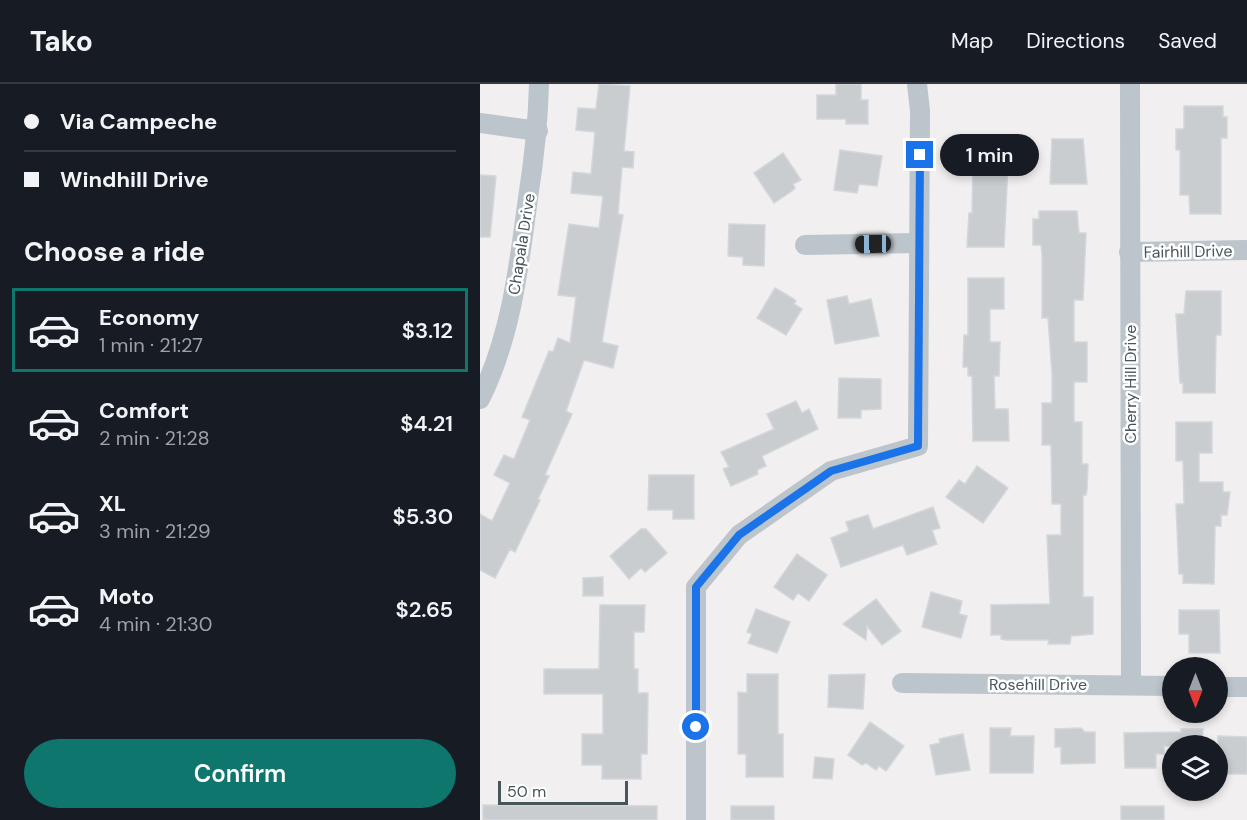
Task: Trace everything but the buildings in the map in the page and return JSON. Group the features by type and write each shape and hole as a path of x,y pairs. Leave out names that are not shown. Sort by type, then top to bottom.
{"street":[{"name":"Chapala Drive","path":"480,399 485,377 509,315 522,252 538,131 539,84"},
{"path":"696,820 696,587 739,535 831,471 918,446 920,111 917,84"},
{"name":"Cherry Hill Drive","path":"1130,84 1131,685"},
{"path":"480,123 538,131"},
{"path":"805,245 918,243"},
{"name":"Fairhill Drive","path":"1129,252 1247,250"},
{"name":"Rosehill Drive","path":"902,683 1162,686"},
{"path":"1228,687 1247,687"}],"route":[{"path":"696,727 696,587 739,535 831,471 918,446 920,155"}]}
